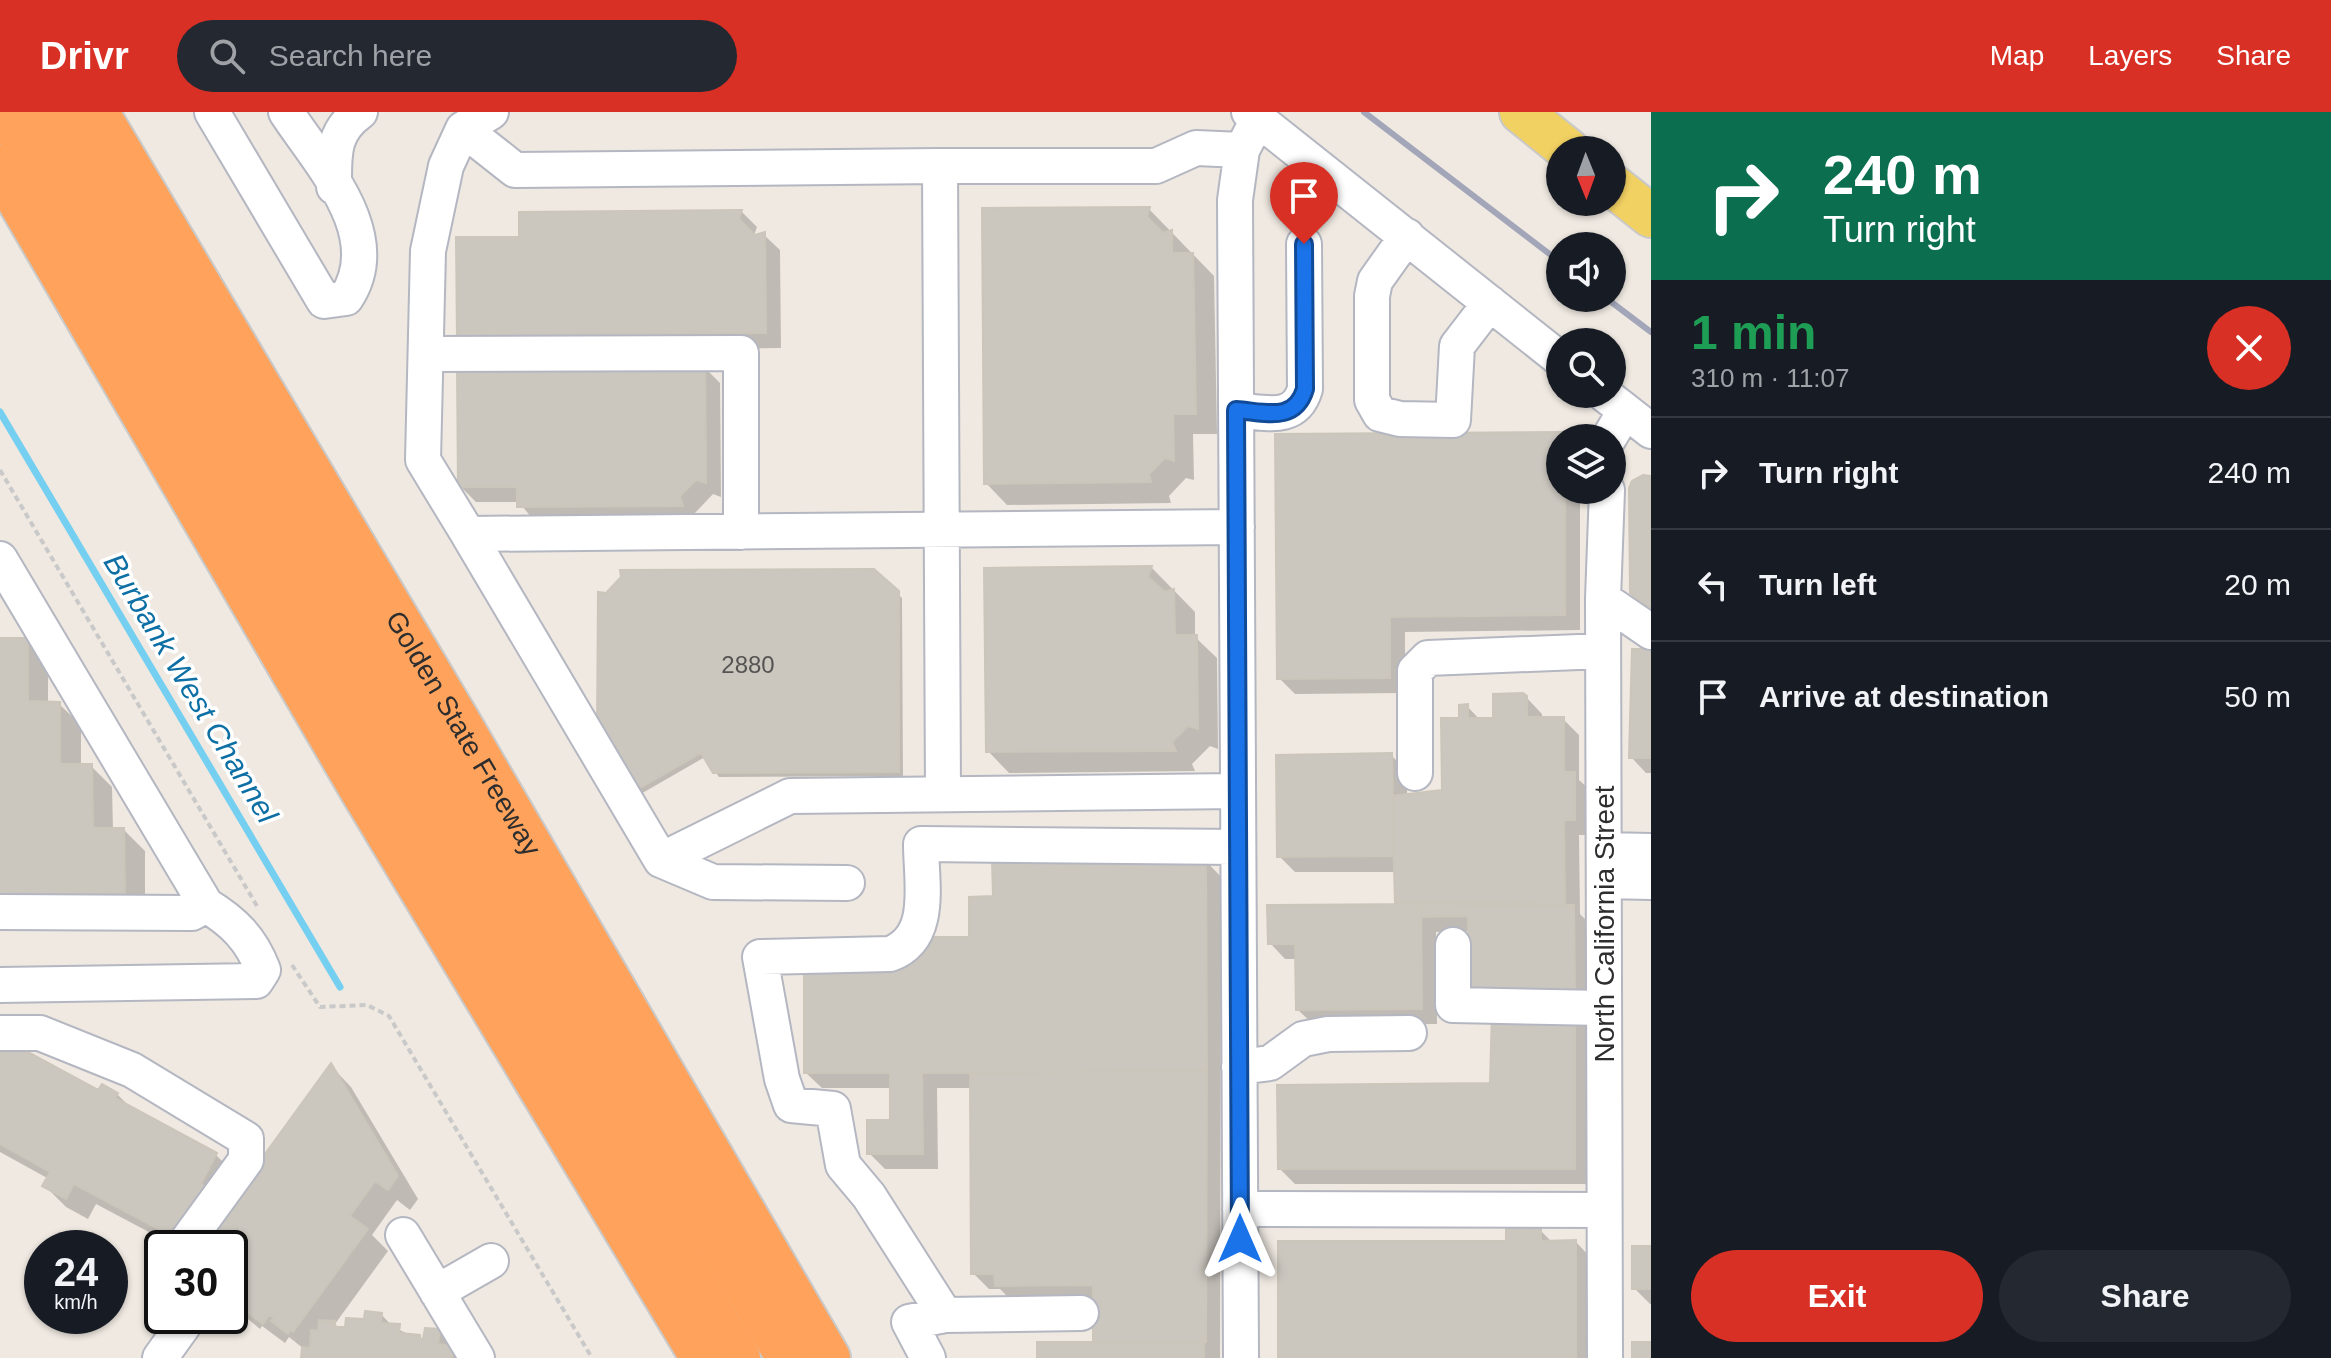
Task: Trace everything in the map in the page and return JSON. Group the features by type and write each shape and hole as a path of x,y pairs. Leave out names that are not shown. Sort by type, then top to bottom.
{"highway":[{"path":"7,112 431,841 738,1358"},
{"path":"48,112 789,1358"},
{"name":"Golden State Freeway","path":"96,112 458,722 828,1358"},
{"path":"0,167 408,867 703,1358"}],"main road":[{"path":"1521,112 1551,136"},
{"path":"1626,196 1651,216"}],"street":[{"path":"212,112 324,301 346,298 357,282 359,235 334,187 286,112"},
{"path":"334,187 334,153 344,123 360,112"},
{"path":"1241,1358 1235,200 1242,150 1254,116 1546,348"},
{"path":"847,883 713,882 661,860 423,460 428,251 446,166 477,120 515,170 1156,166 1196,148 1242,150"},
{"path":"940,166 943,794"},
{"path":"1407,236 1375,281 1372,296 1372,400 1380,414 1400,419 1453,420 1457,346 1490,303"},
{"path":"1236,410 1283,414 1293,411 1301,402 1305,389 1304,244"},
{"path":"426,354 741,353 741,532"},
{"name":"North California Street","path":"1605,1358 1603,599 1606,504"},
{"path":"468,534 1237,527"},
{"path":"0,559 206,905 236,923 257,953 263,970 256,981 0,985"},
{"path":"1603,599 1651,632"},
{"path":"1415,773 1415,671 1428,658 1603,651"},
{"path":"661,860 790,796 1238,791"},
{"path":"945,1315 869,1196 843,1165 833,1109 791,1105 782,1079 760,957 890,954 904,949 921,927 921,844 1238,847"},
{"path":"1604,865 1651,851"},
{"path":"1604,865 1651,882"},
{"path":"0,912 192,913 206,905"},
{"path":"1453,945 1453,1005 1604,1008"},
{"path":"0,1033 40,1033 132,1070 246,1139 246,1160 195,1230"},
{"path":"1239,1067 1270,1063 1303,1039 1328,1034 1409,1033"},
{"path":"1240,1209 1604,1210"},
{"path":"403,1235 477,1358"},
{"path":"437,1292 491,1261"},
{"path":"928,1358 909,1322 945,1315 1081,1313"},
{"path":"160,1358 177,1334"}],"path":[{"path":"0,470 265,919"},
{"path":"289,960 320,1007 367,1005 389,1016 592,1358"}],"building":[{"path":"1150,207 1147,217 1163,233 1172,230 1172,253 1193,253 1196,414 1173,414 1174,461 1165,458 1149,474 1151,482 984,484 982,208"},
{"path":"742,210 739,219 755,235 765,232 766,333 457,336 456,237 519,237 519,212"},
{"path":"705,365 706,483 696,480 680,496 683,506 517,507 517,487 458,487 457,367"},
{"path":"1546,432 1546,504 1565,504 1565,615 1390,617 1390,678 1277,679 1275,434"},
{"path":"1643,475 1651,476 1651,610 1630,593 1629,488 1632,481"},
{"path":"1152,566 1148,577 1165,592 1174,589 1175,635 1197,635 1198,729 1188,726 1172,742 1176,751 986,752 984,568"},
{"path":"874,569 899,591 899,772 713,773 701,753 633,792 597,735 598,592 606,593 621,577 620,570"},
{"path":"0,638 28,638 28,701 60,702 60,764 92,764 93,828 124,828 125,896 0,896"},
{"path":"1632,649 1651,649 1651,758 1629,758"},
{"path":"1523,693 1527,696 1527,717 1564,717 1564,772 1575,772 1575,820 1564,820 1565,904 1395,903 1392,796 1442,790 1441,718 1459,718 1459,705 1468,704 1468,718 1493,718 1493,694"},
{"path":"1392,753 1394,856 1277,857 1276,755"},
{"path":"1206,859 1207,1071 922,1073 923,1154 867,1154 867,1120 890,1120 890,1073 804,1073 804,959 917,959 916,937 969,937 969,897 993,896 992,860"},
{"path":"1421,904 1422,1009 1296,1010 1295,944 1268,944 1267,905"},
{"path":"1421,904 1574,905 1575,989 1469,990 1468,916 1421,917"},
{"path":"1492,1011 1575,1011 1575,1169 1278,1169 1277,1085 1490,1083"},
{"path":"0,1037 98,1090 102,1084 118,1093 115,1098 217,1153 201,1184 207,1188 196,1208 190,1205 177,1230 160,1230 74,1184 66,1199 42,1186 50,1172 0,1144"},
{"path":"331,1063 398,1176 388,1190 375,1181 350,1216 368,1229 293,1332 290,1330 288,1334 271,1321 274,1318 269,1315 263,1324 248,1313 248,1230 210,1230"},
{"path":"1207,1071 1206,1342 1093,1342 1093,1285 995,1286 994,1274 971,1274 970,1073"},
{"path":"1506,1228 1541,1228 1541,1241 1576,1240 1576,1358 1278,1358 1278,1241 1506,1241"},
{"path":"1632,1246 1651,1246 1651,1289 1632,1289"},
{"path":"365,1311 382,1313 381,1323 400,1324 399,1333 420,1335 420,1339 423,1339 425,1328 440,1329 438,1344 453,1346 452,1358 301,1358 302,1347 310,1348 311,1330 318,1331 319,1320 335,1321 335,1327 345,1327 346,1318 364,1319"},
{"path":"1037,1342 1204,1342 1204,1358 1037,1358"},
{"path":"1632,1342 1651,1342 1651,1358 1632,1358"}],"waterway":[{"name":"Burbank West Channel","path":"0,412 340,987"}],"railway":[{"path":"1364,112 1546,251"},
{"path":"1625,312 1651,332"}],"route":[{"path":"1240,1239 1236,410 1283,414 1293,411 1301,402 1305,389 1304,244"}]}
